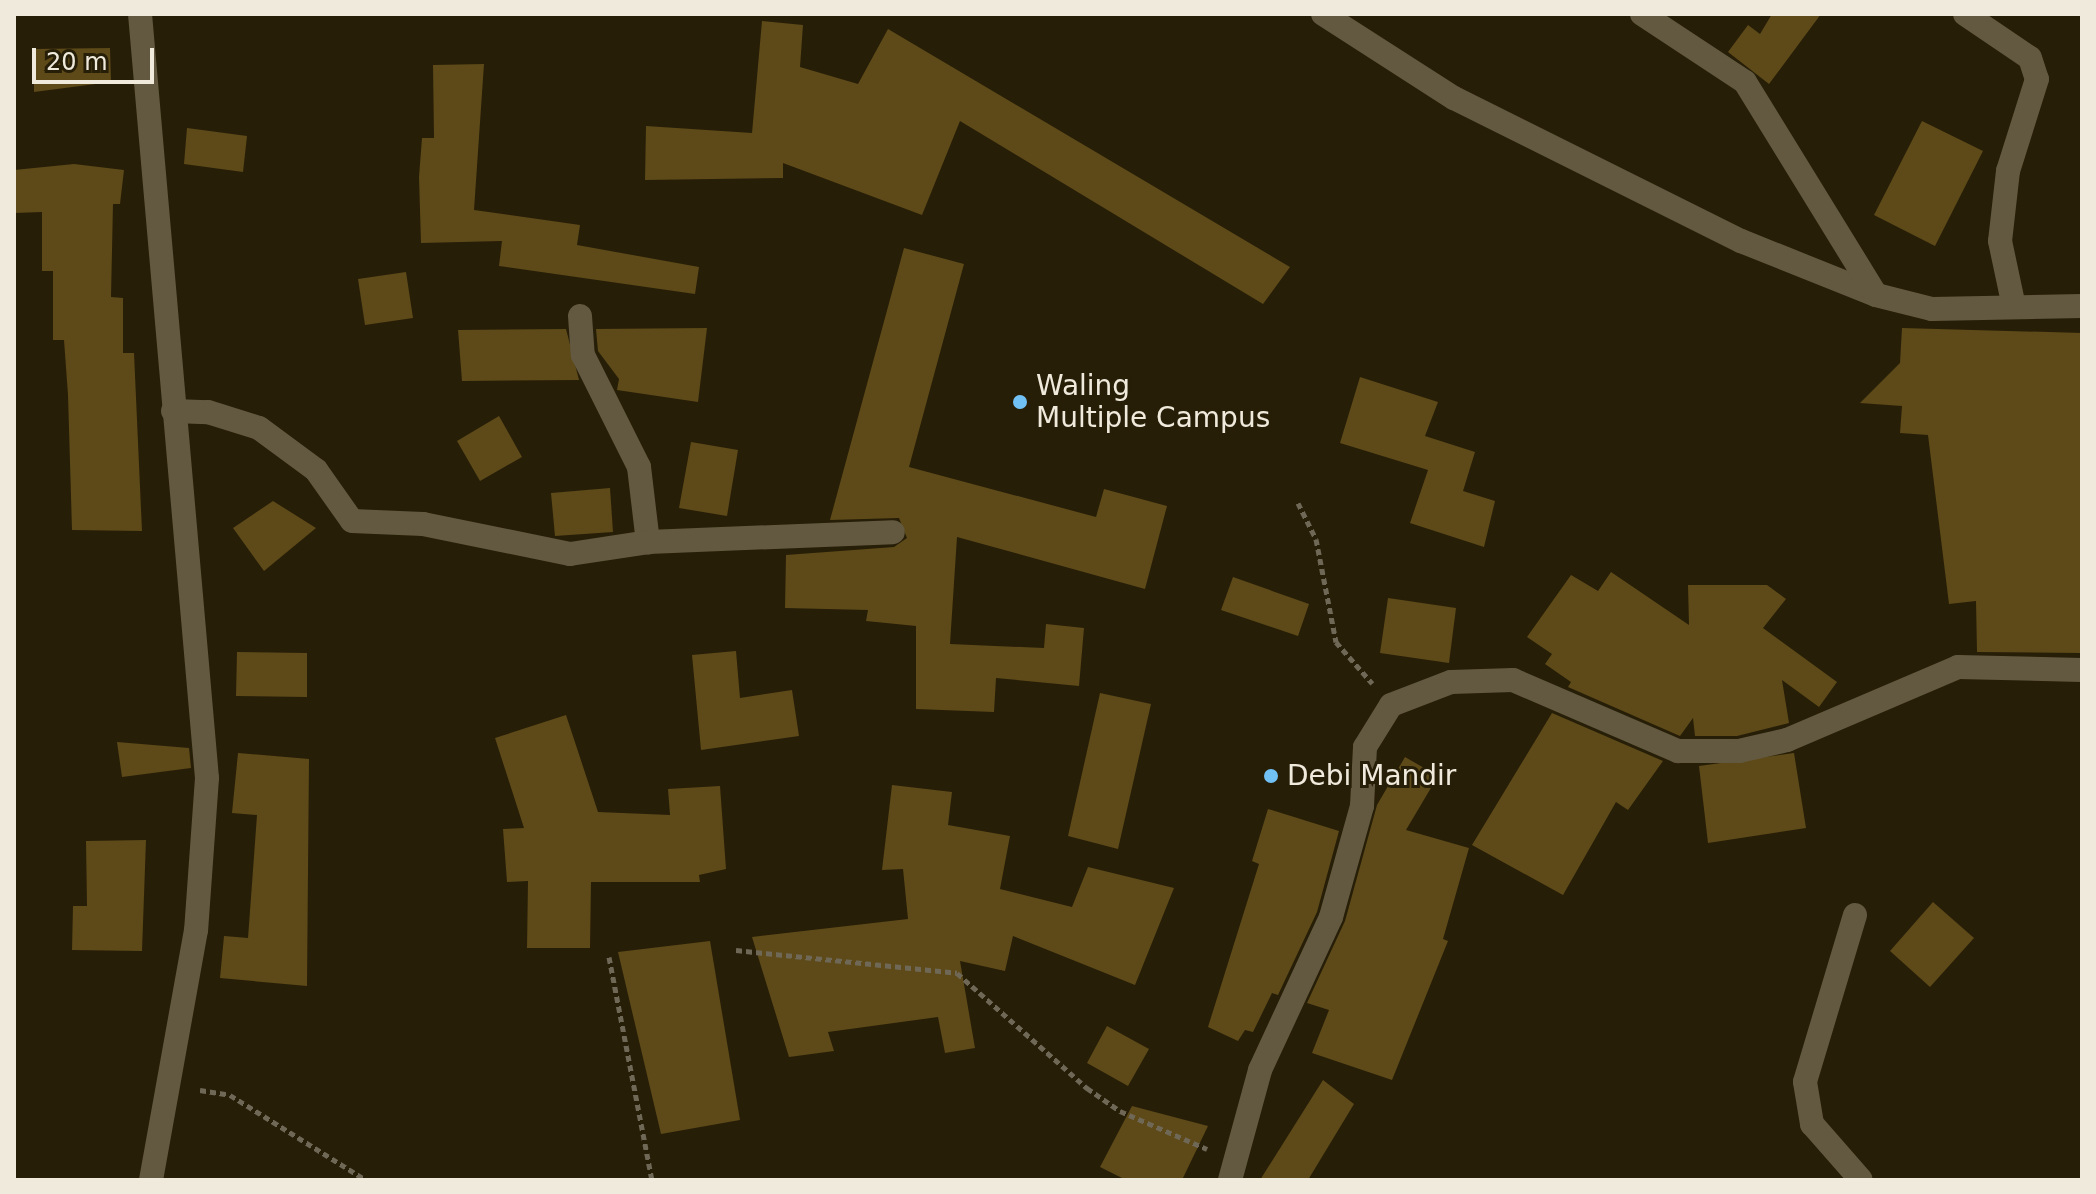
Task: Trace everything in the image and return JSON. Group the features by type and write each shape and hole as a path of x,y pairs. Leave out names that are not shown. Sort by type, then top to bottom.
{"street":[{"path":"140,14 207,778 196,930 151,1180"},
{"path":"1323,14 1454,98 1741,241 1876,295 1932,309 2082,306"},
{"path":"1642,14 1745,82 1876,295"},
{"path":"1965,14 2030,58 2037,79 2008,171 2000,241 2014,307"},
{"path":"580,316 583,355 639,467 648,542"},
{"path":"173,411 208,412 259,428 316,470 352,521 423,524 570,554 648,542 893,532"},
{"path":"1232,1170 1260,1070 1331,917 1362,806 1365,747 1391,705 1451,682 1513,680 1678,751 1739,751 1787,740 1958,667 2082,670"},
{"path":"1855,915 1805,1082 1812,1124 1861,1180"}],"path":[{"path":"1298,503 1316,539 1336,642 1391,705"},
{"path":"736,950 957,973 1120,1111 1232,1170"},
{"path":"609,957 652,1180"},
{"path":"167,1089 230,1095 366,1180"}],"building":[{"path":"1772,14 1821,14 1769,84 1728,52 1748,25 1760,34"},
{"path":"762,21 803,25 800,67 858,84 888,29 1290,267 1263,304 960,121 922,215 783,163 783,178 645,180 646,126 752,133"},
{"path":"110,48 111,82 34,92 34,49"},
{"path":"484,64 474,210 580,225 577,245 699,267 695,294 499,266 502,241 421,243 419,177 422,138 434,138 433,65"},
{"path":"1922,121 1983,151 1935,246 1874,215"},
{"path":"187,128 247,136 243,172 184,164"},
{"path":"74,164 124,170 120,204 113,204 111,297 123,298 123,353 134,353 142,531 72,530 64,340 53,340 53,271 42,271 42,212 14,213 14,170"},
{"path":"904,248 964,264 909,467 1096,517 1104,489 1167,506 1145,589 957,537 950,644 1044,648 1046,624 1084,628 1079,686 996,678 994,712 916,709 916,626 866,621 868,610 785,608 786,555 894,547 907,538 899,518 830,520"},
{"path":"406,272 413,318 365,325 358,279"},
{"path":"707,328 698,402 617,390 619,379 598,351 596,329"},
{"path":"1902,328 2082,333 2082,653 1977,652 1976,601 1949,604 1928,435 1900,433 1902,406 1860,403 1900,363"},
{"path":"566,329 579,380 462,381 458,330"},
{"path":"1360,377 1438,402 1425,436 1475,452 1463,491 1495,501 1484,547 1410,523 1428,470 1340,443"},
{"path":"499,416 522,457 480,481 457,441"},
{"path":"691,442 738,450 727,516 679,508"},
{"path":"610,488 613,532 555,536 551,493"},
{"path":"273,501 316,528 264,571 233,528"},
{"path":"1611,572 1689,625 1688,585 1767,585 1786,599 1763,628 1837,682 1819,707 1782,680 1789,723 1737,736 1695,736 1693,718 1680,736 1568,687 1571,682 1545,664 1552,654 1527,637 1571,575 1598,591"},
{"path":"1233,577 1309,604 1298,636 1221,610"},
{"path":"1388,598 1456,608 1449,663 1380,653"},
{"path":"736,651 740,698 792,690 799,736 701,750 692,655"},
{"path":"237,652 307,653 307,697 236,696"},
{"path":"1100,693 1151,704 1118,849 1068,836"},
{"path":"1552,713 1663,761 1628,810 1616,802 1563,895 1472,845"},
{"path":"566,715 598,812 670,815 668,789 720,786 726,869 699,875 700,882 591,882 590,948 527,948 528,881 507,882 503,829 524,828 495,738"},
{"path":"117,742 189,748 191,768 122,777"},
{"path":"238,753 309,759 307,986 220,978 224,936 248,938 257,815 232,813"},
{"path":"1794,753 1806,828 1708,843 1699,766"},
{"path":"1405,757 1438,776 1406,830 1469,848 1443,939 1448,941 1392,1080 1312,1053 1329,1010 1307,1003 1345,921 1377,805"},
{"path":"892,785 952,792 948,825 1010,836 1000,889 1072,907 1088,867 1174,888 1135,985 1013,936 1005,971 960,961 975,1048 945,1053 938,1017 828,1032 834,1051 789,1057 752,937 908,919 903,869 882,870"},
{"path":"1268,809 1339,831 1317,912 1278,995 1272,993 1253,1032 1245,1030 1238,1041 1208,1027 1259,864 1252,861"},
{"path":"146,840 142,951 72,950 73,906 87,906 86,841"},
{"path":"1933,902 1974,938 1930,987 1890,951"},
{"path":"710,941 740,1120 661,1134 618,952"},
{"path":"1107,1026 1149,1049 1128,1086 1087,1063"},
{"path":"1323,1080 1354,1104 1308,1180 1260,1180"},
{"path":"1132,1106 1208,1126 1182,1180 1126,1180 1100,1167"}],"place":[{"name":"Waling Multiple Campus","path":"1020,402"},
{"name":"Debi Mandir","path":"1271,776"}]}
